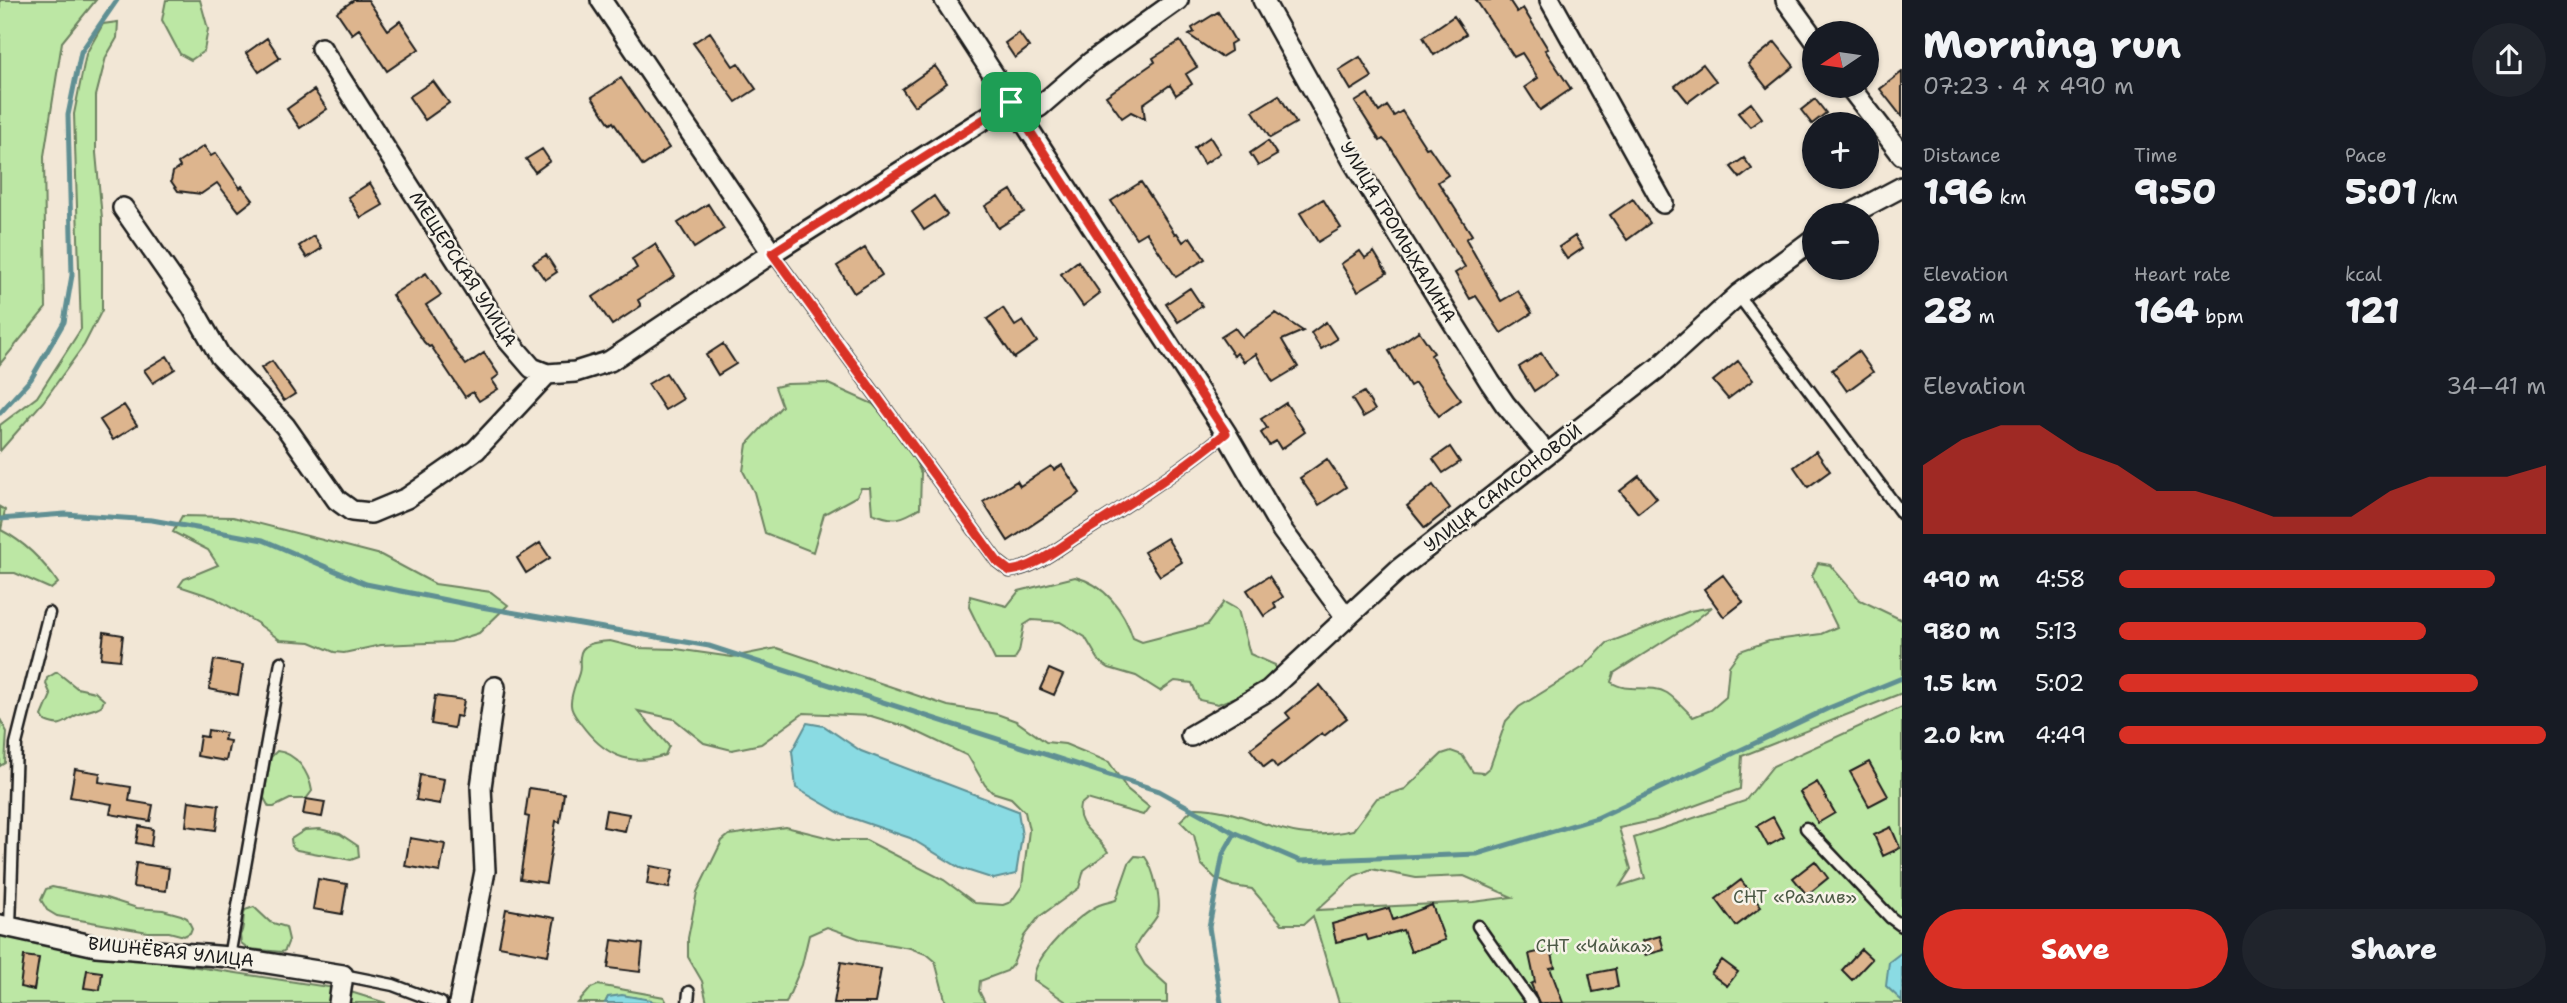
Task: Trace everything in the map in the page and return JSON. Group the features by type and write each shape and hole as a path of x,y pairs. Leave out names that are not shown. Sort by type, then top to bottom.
{"street":[{"path":"601,0 772,253"},
{"path":"945,0 1226,433 1282,530 1346,617"},
{"path":"123,208 192,307 220,356 285,426 337,500 352,511 371,513 407,498 476,450 547,374 575,372 610,361 772,253 1014,108 1039,107 1091,62 1178,0"},
{"name":"УЛИЦА ГРОМЫХАЛИНА","path":"1263,0 1354,163 1476,359 1505,404 1547,454"},
{"path":"1550,0 1663,202"},
{"path":"1786,0 1802,22"},
{"name":"МЕЩЕРСКАЯ УЛИЦА","path":"321,48 507,339 532,368 547,374"},
{"path":"1858,98 1902,155"},
{"path":"1872,203 1902,187"},
{"name":"УЛИЦА САМСОНОВОЙ","path":"1191,736 1269,690 1399,569 1658,368 1738,295 1802,248"},
{"path":"459,1003 485,871 481,787 495,687"},
{"name":"ВИШНЁВАЯ УЛИЦА","path":"5,926 96,946 229,957 343,975"},
{"path":"340,1003 343,975"}],"lane":[{"path":"772,253 997,561 1010,571 1031,565 1121,509 1174,474 1226,433"},
{"path":"1738,295 1902,514"},
{"path":"5,926 16,744 48,613"},
{"path":"229,957 281,662"},
{"path":"1805,828 1891,918 1902,926"},
{"path":"1478,926 1532,1003"},
{"path":"343,975 393,985 441,1003"}],"green space":[{"path":"0,0 96,0 62,42 44,156 46,308 0,364"},
{"path":"166,0 200,0 208,29 204,51 191,60 180,54 162,20"},
{"path":"118,22 117,38 106,57 96,96 96,153 102,218 102,310 84,345 43,402 0,451 0,425 37,397 81,329 74,114 86,54 103,24"},
{"path":"826,383 873,404 907,442 921,473 920,508 908,515 892,519 880,516 872,513 870,488 861,488 857,496 824,514 813,552 765,533 754,492 743,471 747,444 782,406 775,387"},
{"path":"0,507 5,510 1,530 33,553 46,568 58,583 51,589 15,573 0,573"},
{"path":"182,516 233,517 381,555 435,584 491,592 508,605 479,633 451,642 381,645 344,653 334,652 310,642 280,640 215,598 179,586 184,579 218,565 208,550 173,532"},
{"path":"1818,563 1830,565 1860,600 1902,620 1902,693 1742,756 1740,789 1656,820 1619,828 1631,869 1620,886 1645,878 1634,838 1745,801 1773,766 1902,707 1902,1003 1339,1003 1313,916 1304,924 1282,924 1252,889 1233,886 1215,878 1201,864 1194,835 1180,821 1194,808 1234,814 1299,833 1326,834 1353,830 1377,798 1405,789 1442,754 1451,751 1462,755 1473,772 1483,773 1490,767 1506,721 1519,707 1585,666 1607,643 1690,611 1712,607 1691,624 1614,673 1611,682 1617,686 1660,690 1674,698 1693,717 1711,710 1726,697 1729,666 1740,651 1769,641 1821,634 1837,627 1812,576","holes":["1371,869 1416,878 1464,876 1512,897 1473,902 1317,910 1354,876"]},
{"path":"1075,577 1104,592 1119,609 1133,638 1142,642 1207,625 1224,602 1238,610 1250,654 1275,665 1275,675 1244,694 1218,704 1199,700 1192,683 1175,681 1160,691 1136,676 1109,668 1100,662 1085,637 1060,622 1032,620 1024,625 1019,652 1014,660 995,660 969,607 970,596 1007,606 1019,591"},
{"path":"610,641 638,648 676,649 732,657 777,648 948,706 997,714 1016,721 1046,742 1065,744 1109,762 1127,789 1149,807 1143,815 1087,799 1080,805 1081,820 1108,852 1084,870 1079,888 1039,917 1024,936 1013,964 1007,971 980,981 979,991 985,1003 946,1003 935,961 928,955 910,948 863,940 827,927 809,935 802,965 786,1003 707,1003 702,981 688,957 688,938 697,892 722,841 729,835 786,827 838,840 866,840 944,880 975,903 1003,905 1011,902 1022,886 1029,830 1025,812 1011,798 992,792 968,756 907,727 871,716 804,713 761,744 732,750 704,743 674,719 638,711 669,746 665,755 640,760 618,756 589,734 574,715 571,705 583,648"},
{"path":"57,672 77,688 95,692 104,700 102,705 61,724 45,721 42,716 51,695 46,684 47,678"},
{"path":"0,719 7,732 5,763 0,766"},
{"path":"277,751 290,756 301,765 312,791 306,799 290,799 269,807 264,798 270,758"},
{"path":"320,829 340,834 358,846 359,857 351,860 297,850 292,847 291,839 305,830"},
{"path":"1135,856 1145,857 1148,862 1154,877 1159,910 1135,948 1145,965 1167,985 1167,1003 1068,1003 1034,980 1040,960 1058,937 1090,910 1116,900 1129,863"},
{"path":"52,887 106,898 137,908 163,910 181,915 187,918 192,928 190,933 184,936 57,916 47,910 41,900 46,889"},
{"path":"254,907 270,922 286,927 289,940 285,950 249,949 241,943 245,910"},
{"path":"0,931 151,960 341,989 386,1003 0,1003"},
{"path":"598,985 664,997 667,1003 608,997 605,1003 578,1003 591,988"}],"water":[{"path":"807,723 824,726 861,751 1018,811 1022,836 1016,874 994,879 960,868 910,838 843,815 796,788 792,751"},
{"path":"1902,952 1902,1001 1886,986 1889,962"},
{"path":"622,995 651,1000 653,1003 605,1003 608,997"}],"building":[{"path":"354,0 368,0 388,30 400,21 419,49 387,71 359,29 352,34 337,12"},
{"path":"1476,0 1509,0 1517,12 1523,8 1548,49 1545,50 1571,89 1540,110 1525,87 1538,78 1522,53 1514,57"},
{"path":"1218,12 1235,41 1230,44 1231,51 1221,57 1189,35 1194,32 1192,28"},
{"path":"1454,16 1466,34 1434,55 1423,37"},
{"path":"710,32 733,66 738,63 756,89 736,102 693,43"},
{"path":"1019,33 1029,47 1015,58 1005,43"},
{"path":"267,38 280,58 259,72 246,53"},
{"path":"1180,41 1197,67 1186,74 1192,84 1176,95 1170,85 1143,104 1145,119 1131,112 1122,118 1106,96 1155,62 1153,58"},
{"path":"1775,42 1794,66 1767,88 1748,64"},
{"path":"1360,57 1372,77 1351,90 1339,70"},
{"path":"1703,64 1716,81 1688,102 1675,86"},
{"path":"935,66 947,83 914,106 902,89"},
{"path":"1902,72 1902,117 1880,89"},
{"path":"621,78 669,148 643,166 592,97"},
{"path":"433,81 449,103 425,120 409,97"},
{"path":"314,90 327,109 300,128 287,109"},
{"path":"1368,94 1379,112 1387,106 1394,116 1402,111 1426,148 1429,147 1448,175 1438,182 1472,235 1466,239 1501,301 1518,291 1532,313 1501,333 1476,296 1470,299 1455,273 1465,267 1389,145 1383,139 1380,141 1355,102"},
{"path":"1279,95 1296,123 1270,138 1253,111"},
{"path":"1815,99 1825,112 1803,112 1801,110"},
{"path":"1751,103 1762,118 1750,127 1738,113"},
{"path":"1210,137 1220,153 1204,164 1194,148"},
{"path":"1268,141 1277,155 1258,166 1250,153"},
{"path":"204,146 211,156 216,153 240,188 242,186 253,200 239,211 217,183 201,194 178,191 171,181 173,172 180,167 178,163"},
{"path":"542,149 550,161 535,172 526,159"},
{"path":"1744,158 1752,169 1740,178 1731,167"},
{"path":"1141,182 1175,234 1177,233 1183,242 1190,237 1205,259 1176,277 1146,232 1136,238 1111,201"},
{"path":"370,183 383,205 361,218 348,197"},
{"path":"1011,190 1024,212 998,228 985,206"},
{"path":"934,196 947,215 924,230 912,212"},
{"path":"1323,199 1341,228 1318,242 1300,213"},
{"path":"1633,199 1650,223 1627,240 1610,215"},
{"path":"708,204 724,229 694,248 678,223"},
{"path":"314,236 322,248 307,258 299,246"},
{"path":"1575,236 1583,248 1567,259 1559,247"},
{"path":"655,244 675,276 638,300 641,306 612,325 593,297 637,268 632,259"},
{"path":"865,248 882,275 854,293 837,266"},
{"path":"1360,251 1365,258 1374,252 1387,273 1358,291 1341,264"},
{"path":"546,255 557,272 545,280 533,263"},
{"path":"1078,261 1100,293 1083,306 1061,274"},
{"path":"426,273 441,295 426,305 457,353 466,365 484,353 499,375 492,380 498,389 479,401 473,392 465,397 392,295"},
{"path":"1190,288 1202,306 1178,322 1166,304"},
{"path":"1003,308 1015,326 1023,321 1037,342 1014,358 987,319"},
{"path":"1276,313 1303,331 1282,340 1298,367 1273,382 1256,354 1244,362 1237,353 1234,356 1221,337 1235,328 1242,337"},
{"path":"1326,322 1337,339 1321,349 1311,333"},
{"path":"1419,331 1434,353 1431,355 1438,368 1461,400 1439,416 1415,383 1410,386 1389,351"},
{"path":"723,344 736,364 718,375 706,355"},
{"path":"1858,351 1873,372 1847,391 1832,370"},
{"path":"1541,353 1556,376 1534,391 1519,367"},
{"path":"167,356 175,369 153,383 144,370"},
{"path":"272,361 295,394 284,401 261,368"},
{"path":"1738,361 1753,380 1728,399 1713,381"},
{"path":"666,373 683,399 665,410 648,384"},
{"path":"1364,392 1375,410 1363,417 1352,399"},
{"path":"1286,403 1305,432 1281,449 1276,441 1269,445 1261,433 1267,428 1261,419"},
{"path":"124,405 137,425 113,440 100,420"},
{"path":"1450,447 1460,462 1443,473 1433,459"},
{"path":"1816,451 1830,471 1808,487 1794,467"},
{"path":"1327,459 1346,487 1319,505 1300,478"},
{"path":"1062,465 1080,493 1008,541 983,502 1017,481 1020,486 1051,466 1054,470"},
{"path":"1639,476 1657,498 1638,513 1620,491"},
{"path":"1433,485 1450,508 1425,528 1407,506"},
{"path":"1167,538 1182,562 1160,576 1144,552"},
{"path":"540,543 550,558 526,573 517,558"},
{"path":"1723,575 1743,602 1724,617 1704,589"},
{"path":"1269,576 1283,597 1274,603 1276,608 1264,616 1247,590"},
{"path":"104,632 123,635 120,660 101,658"},
{"path":"214,660 243,665 238,695 209,689"},
{"path":"1049,669 1063,675 1054,695 1040,689"},
{"path":"1320,685 1347,718 1324,736 1322,733 1277,768 1272,761 1264,767 1250,749 1290,718 1286,713"},
{"path":"435,696 464,700 461,717 456,716 454,728 431,724"},
{"path":"208,730 226,733 224,740 230,741 226,761 197,756 200,736 207,737"},
{"path":"1869,762 1888,796 1869,806 1850,772"},
{"path":"75,769 100,773 99,782 131,787 129,801 153,805 150,821 110,814 112,804 70,797"},
{"path":"420,775 444,779 440,804 416,800"},
{"path":"1817,782 1835,813 1818,823 1800,792"},
{"path":"529,788 564,793 560,822 556,821 546,883 520,879 529,817 525,816"},
{"path":"306,799 325,802 322,817 303,814"},
{"path":"189,801 219,805 216,830 186,826"},
{"path":"606,810 629,814 625,831 603,827"},
{"path":"1773,817 1784,837 1768,846 1757,826"},
{"path":"139,826 153,829 151,846 136,843"},
{"path":"1891,827 1900,848 1883,856 1874,835"},
{"path":"410,838 445,844 440,872 405,866"},
{"path":"1815,861 1828,878 1807,895 1793,878"},
{"path":"136,863 169,868 166,891 133,887"},
{"path":"650,866 673,870 669,888 647,884"},
{"path":"318,879 347,884 342,914 313,909"},
{"path":"1741,880 1761,907 1736,926 1716,899"},
{"path":"1432,905 1445,940 1411,952 1403,930 1368,940 1366,935 1336,942 1332,924 1389,908 1393,920"},
{"path":"506,909 555,918 548,955 499,946"},
{"path":"1660,936 1664,950 1645,955 1642,941"},
{"path":"612,940 643,944 640,972 608,968"},
{"path":"1551,949 1555,967 1550,968 1563,1003 1539,1003 1531,984 1535,982 1529,954"},
{"path":"1861,949 1872,959 1852,980 1842,970"},
{"path":"24,956 39,958 34,990 20,987"},
{"path":"1722,960 1738,972 1727,986 1711,974"},
{"path":"841,962 881,969 875,1003 834,1003"},
{"path":"1615,969 1618,987 1593,992 1589,974"},
{"path":"87,970 102,972 100,990 84,988"}],"waterway":[{"path":"0,413 31,379 64,322 72,275 68,115 81,52 117,0"},
{"path":"0,519 65,514 152,520 263,540 366,584 481,607 709,646 1159,791 1235,833 1300,861 1477,854 1597,818 1829,708 1902,678"},
{"path":"1221,1003 1209,927 1223,854 1235,833"}],"route":[{"path":"1011,102 1226,433 1174,474 1121,509 1031,565 1010,571 997,561 772,253 1011,102"}],"park label":[{"name":"СНТ «Разлив»","path":"1795,897"},
{"name":"СНТ «Чайка»","path":"1594,946"}]}
